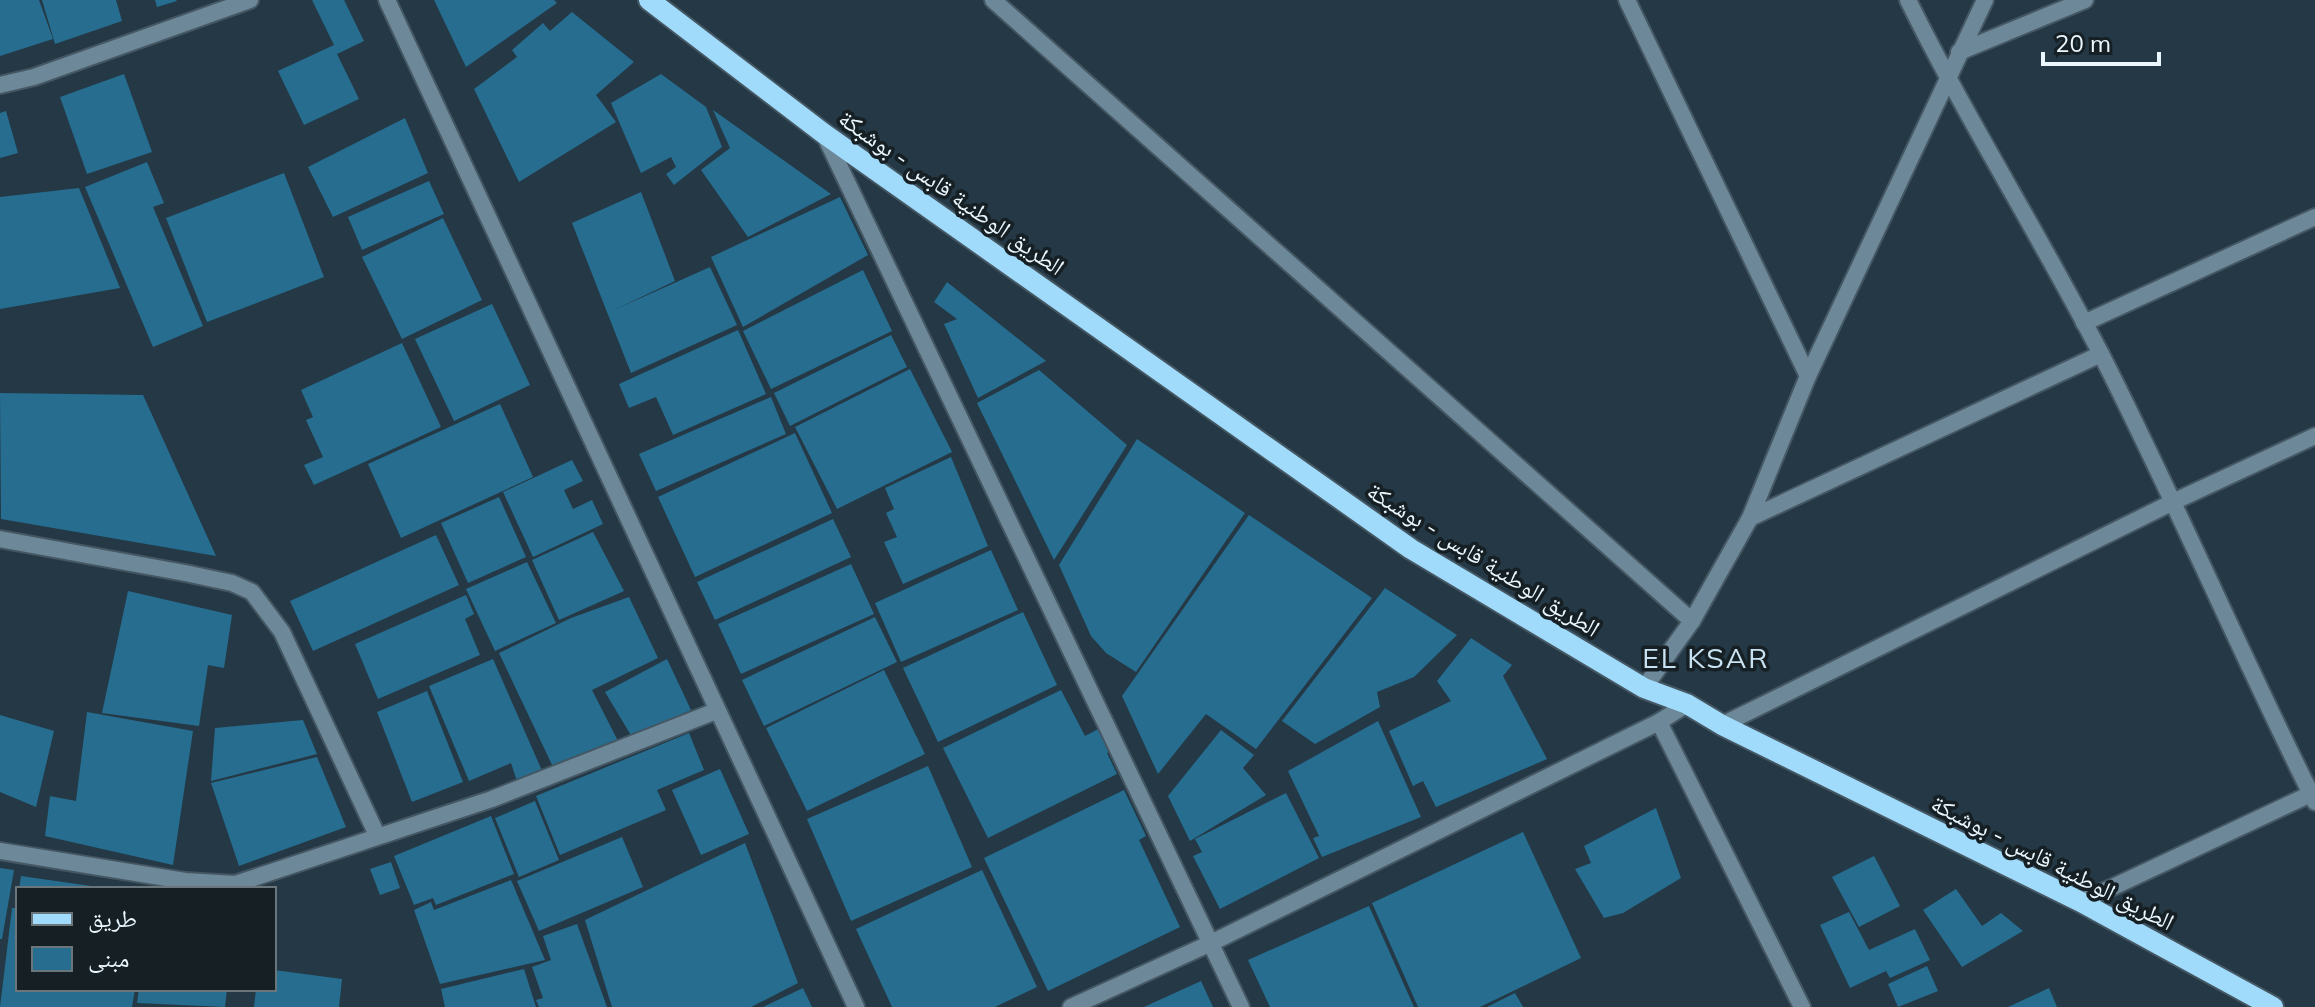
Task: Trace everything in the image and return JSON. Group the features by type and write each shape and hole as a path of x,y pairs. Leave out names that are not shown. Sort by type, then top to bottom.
{"main road":[{"name":"الطريق الوطنية قابس - بوشبكة","path":"649,0 823,133 1411,549 1644,688 1687,704 1722,725 2081,902 2273,1007"}],"street":[{"path":"0,85 34,77 250,0"},
{"path":"387,0 856,1007"},
{"path":"993,0 1692,621"},
{"path":"1627,0 1808,376"},
{"path":"1908,0 1947,79 2101,354 2175,501 2314,796 2081,902"},
{"path":"1644,688 1692,621 1750,518 1808,376 1985,0"},
{"path":"1959,52 2085,0"},
{"path":"823,133 1241,1007"},
{"path":"2084,323 2315,217"},
{"path":"1750,518 2101,354"},
{"path":"1722,725 2175,501 2315,436"},
{"path":"0,539 185,573 232,583 252,592 282,632 377,835"},
{"path":"1071,1007 1211,943 1659,722 1687,704"},
{"path":"0,851 185,881 235,884 492,799 716,711"},
{"path":"1659,722 1802,1007"}],"building":[{"path":"0,0 39,0 53,39 0,56"},
{"path":"42,0 116,0 122,21 55,44"},
{"path":"155,0 176,0 177,1 157,7"},
{"path":"312,0 344,0 364,41 337,54 359,99 304,125 278,71 334,45"},
{"path":"434,0 554,0 557,3 466,67"},
{"path":"572,12 634,62 596,95 616,122 519,182 474,89 517,57 512,50 543,23 550,31"},
{"path":"124,74 152,152 87,174 60,97"},
{"path":"661,74 706,107 722,147 674,185 666,174 676,167 671,157 641,173 611,103"},
{"path":"713,110 831,194 748,237 701,170 730,148"},
{"path":"6,111 18,153 0,158 0,113"},
{"path":"405,118 428,173 333,217 308,167"},
{"path":"147,162 164,203 153,207 203,326 153,347 85,187"},
{"path":"284,173 324,277 207,322 166,218"},
{"path":"429,181 444,214 362,250 348,217"},
{"path":"79,188 120,288 0,309 0,197"},
{"path":"641,192 675,281 614,310 710,267 737,325 631,373 572,223"},
{"path":"840,197 868,255 743,327 711,257"},
{"path":"443,218 482,300 402,339 362,257"},
{"path":"863,270 892,331 771,389 743,331"},
{"path":"947,282 1046,361 978,398 944,324 957,319 934,302"},
{"path":"492,304 530,385 454,421 415,339"},
{"path":"738,330 766,394 673,435 656,397 629,408 619,384"},
{"path":"891,335 907,367 790,426 774,393"},
{"path":"402,343 441,427 314,485 304,465 323,457 306,420 313,417 301,390"},
{"path":"910,369 952,452 837,509 795,427"},
{"path":"1039,370 1127,445 1054,560 977,403"},
{"path":"0,393 143,395 216,556 1,519"},
{"path":"771,397 786,434 656,491 639,454"},
{"path":"500,404 533,477 401,538 368,464"},
{"path":"795,433 832,513 695,577 658,497"},
{"path":"1137,439 1245,513 1136,672 1106,653 1091,636 1059,565"},
{"path":"951,457 988,546 903,584 884,542 897,537 886,513 894,509 885,488"},
{"path":"572,460 583,481 564,490 573,509 592,500 603,524 533,557 503,492"},
{"path":"499,497 526,557 468,583 441,523"},
{"path":"1249,515 1372,598 1256,749 1206,714 1158,774 1122,696"},
{"path":"833,519 851,557 715,620 697,582"},
{"path":"593,532 624,591 559,620 532,560"},
{"path":"436,535 459,585 313,651 290,601"},
{"path":"991,550 1018,610 901,662 875,603"},
{"path":"527,562 556,623 495,651 466,589"},
{"path":"851,564 874,614 741,674 718,624"},
{"path":"1385,588 1457,635 1414,677 1377,692 1380,707 1315,744 1282,721"},
{"path":"128,591 232,615 224,668 208,665 199,726 102,713"},
{"path":"466,595 474,614 465,619 480,655 378,699 355,644"},
{"path":"629,597 658,658 592,690 618,741 554,769 499,653 571,618"},
{"path":"1023,612 1057,685 938,742 903,668"},
{"path":"875,617 897,662 764,726 742,680"},
{"path":"1471,638 1512,665 1503,676 1547,759 1436,807 1423,781 1413,786 1389,731 1451,701 1437,681"},
{"path":"493,659 543,773 518,784 511,763 469,781 429,686"},
{"path":"667,659 691,710 632,737 605,692"},
{"path":"884,670 925,754 807,811 766,728"},
{"path":"1061,690 1085,736 1102,727 1113,750 1107,753 1117,774 988,838 943,748"},
{"path":"427,691 463,782 412,802 377,712"},
{"path":"87,712 193,731 173,865 45,836 50,796 76,801"},
{"path":"0,715 54,731 36,807 0,792"},
{"path":"303,720 317,754 211,781 215,728"},
{"path":"1378,721 1421,817 1322,857 1313,838 1319,836 1288,771"},
{"path":"1221,730 1254,755 1243,768 1266,795 1190,841 1168,796"},
{"path":"689,733 704,770 657,790 666,810 560,855 536,796"},
{"path":"317,757 346,827 239,866 211,783"},
{"path":"928,766 972,867 851,921 807,819"},
{"path":"720,769 749,834 701,855 672,790"},
{"path":"1124,790 1146,836 1139,840 1180,927 1048,991 984,858"},
{"path":"1286,793 1319,858 1220,909 1193,856 1202,852 1195,839"},
{"path":"535,801 559,860 519,877 495,818"},
{"path":"1656,808 1681,878 1623,913 1604,918 1575,869 1591,863 1584,846"},
{"path":"491,816 514,874 436,905 433,898 414,905 394,856"},
{"path":"1523,832 1581,958 1480,1007 1418,1007 1372,903"},
{"path":"622,837 643,887 539,931 517,881"},
{"path":"745,843 798,983 751,1007 612,1007 585,920"},
{"path":"1874,856 1900,906 1859,927 1832,877"},
{"path":"391,862 400,888 380,895 370,869"},
{"path":"0,868 14,870 2,939 0,939"},
{"path":"982,870 1037,987 995,1007 892,1007 856,929"},
{"path":"21,876 98,887 19,887"},
{"path":"511,880 545,960 440,984 414,910 431,902 434,910"},
{"path":"1956,889 1982,926 2001,913 2023,931 1962,967 1923,910"},
{"path":"1369,906 1414,1007 1270,1007 1248,960"},
{"path":"12,908 16,908 16,991 135,991 132,1007 0,1007"},
{"path":"1849,912 1869,950 1915,929 1930,960 1890,978 1886,971 1850,988 1820,925"},
{"path":"577,924 607,1007 539,1007 536,1000 543,998 532,967 551,960 543,936"},
{"path":"1927,966 1938,991 1898,1007 1888,984"},
{"path":"524,969 536,1007 445,1007 441,989"},
{"path":"276,970 342,979 339,1007 254,1007 256,991 276,991"},
{"path":"1201,981 1213,1007 1144,1007"},
{"path":"803,988 812,1007 763,1007"},
{"path":"2049,988 2057,1007 2008,1007"},
{"path":"139,991 227,991 225,1007 137,1003"},
{"path":"1515,993 1523,1007 1487,1007"}],"district":[{"name":"EL KSAR","path":"1706,657"}]}
